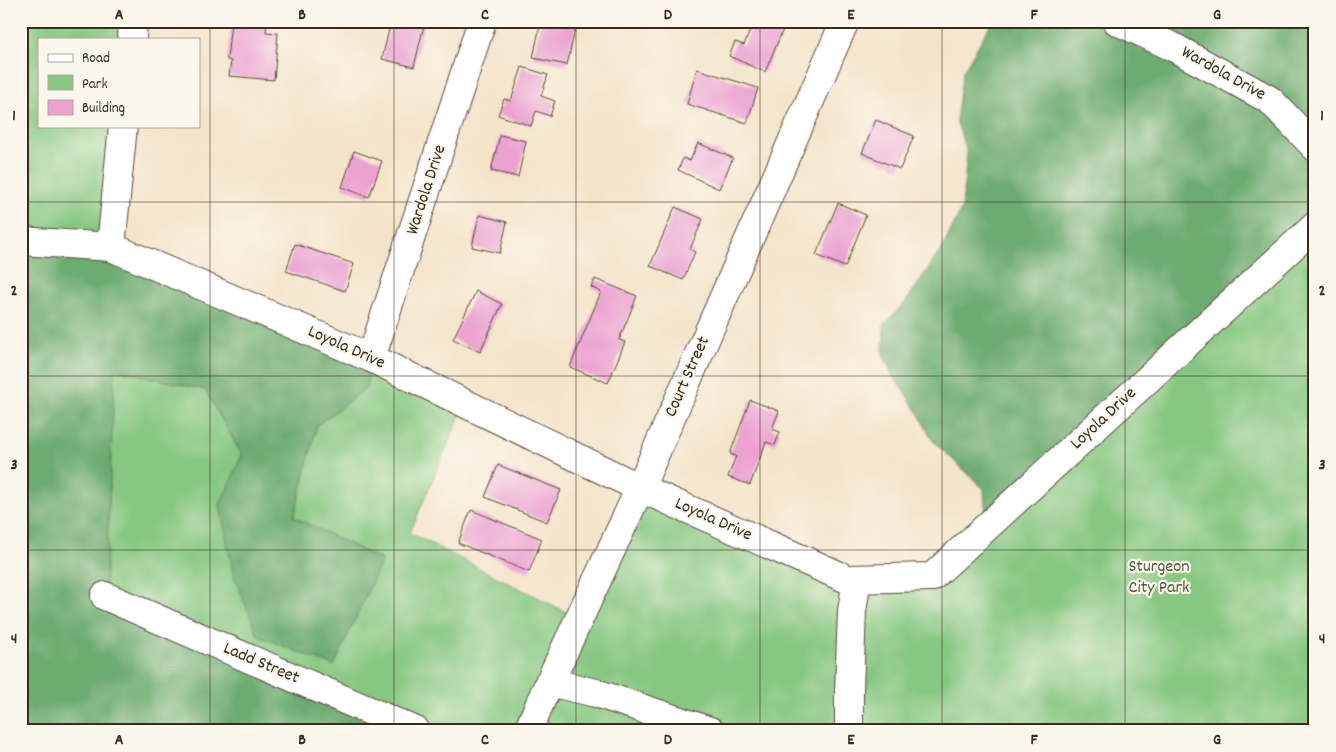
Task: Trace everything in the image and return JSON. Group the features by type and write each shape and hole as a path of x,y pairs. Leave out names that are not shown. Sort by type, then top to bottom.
{"street":[{"path":"132,38 133,21"},
{"name":"Wardola Drive","path":"371,358 482,21"},
{"name":"Court Street","path":"528,731 640,488 845,21"},
{"name":"Wardola Drive","path":"1116,21 1174,48 1270,100 1315,147"},
{"path":"110,247 123,128"},
{"name":"Loyola Drive","path":"21,241 110,247 371,358 640,488 848,579 857,579 932,577 1315,226"},
{"path":"849,731 852,611 857,579"},
{"name":"Ladd Street","path":"105,596 416,731"},
{"path":"549,682 596,693 710,731"}],"green space":[{"path":"21,21 126,21 124,38 38,38 38,128 114,128 104,238 21,232"},
{"path":"995,21 1315,21 1315,226 989,525 984,489 933,441 916,409 892,375 883,355 884,325 906,301 943,247 962,207 967,153 956,120 963,71 989,27"},
{"name":"Sturgeon City Park","path":"1315,226 1315,731 416,731 105,596 114,369 205,390 242,455 220,505 382,560 294,517 317,425 366,388 371,358 465,404 410,533 578,618 640,488 847,579 932,577"},
{"path":"21,241 111,247 371,358 366,388 317,425 294,517 382,560 334,666 258,636 233,573 220,505 242,455 205,390 115,369 105,596 416,731 21,731"}],"building":[{"path":"231,21 267,21 266,32 278,33 274,80 229,76 231,61 227,60"},
{"path":"391,21 425,21 414,67 382,59"},
{"path":"541,21 577,21 567,65 533,58"},
{"path":"754,21 776,21 785,25 765,72 729,56 735,42 744,45"},
{"path":"522,67 548,75 541,96 555,101 550,116 536,111 531,126 498,115 504,99 511,101"},
{"path":"697,69 758,88 747,123 687,104"},
{"path":"876,120 914,136 900,169 862,153"},
{"path":"500,135 526,141 518,177 491,171"},
{"path":"698,143 733,158 719,189 678,170 683,158 690,161"},
{"path":"354,151 382,161 369,197 342,187"},
{"path":"838,203 866,215 845,267 816,255"},
{"path":"675,207 703,219 690,249 695,252 683,280 650,266"},
{"path":"479,215 507,222 500,253 472,247"},
{"path":"295,244 354,264 345,291 286,271"},
{"path":"595,279 637,296 619,340 625,342 608,383 570,367 601,292 591,287"},
{"path":"476,291 502,304 480,352 453,339"},
{"path":"750,400 779,411 772,429 780,432 775,445 766,442 750,485 728,477 736,456 730,454"},
{"path":"498,465 561,490 547,522 485,497"},
{"path":"471,510 542,539 529,572 458,543"}]}
